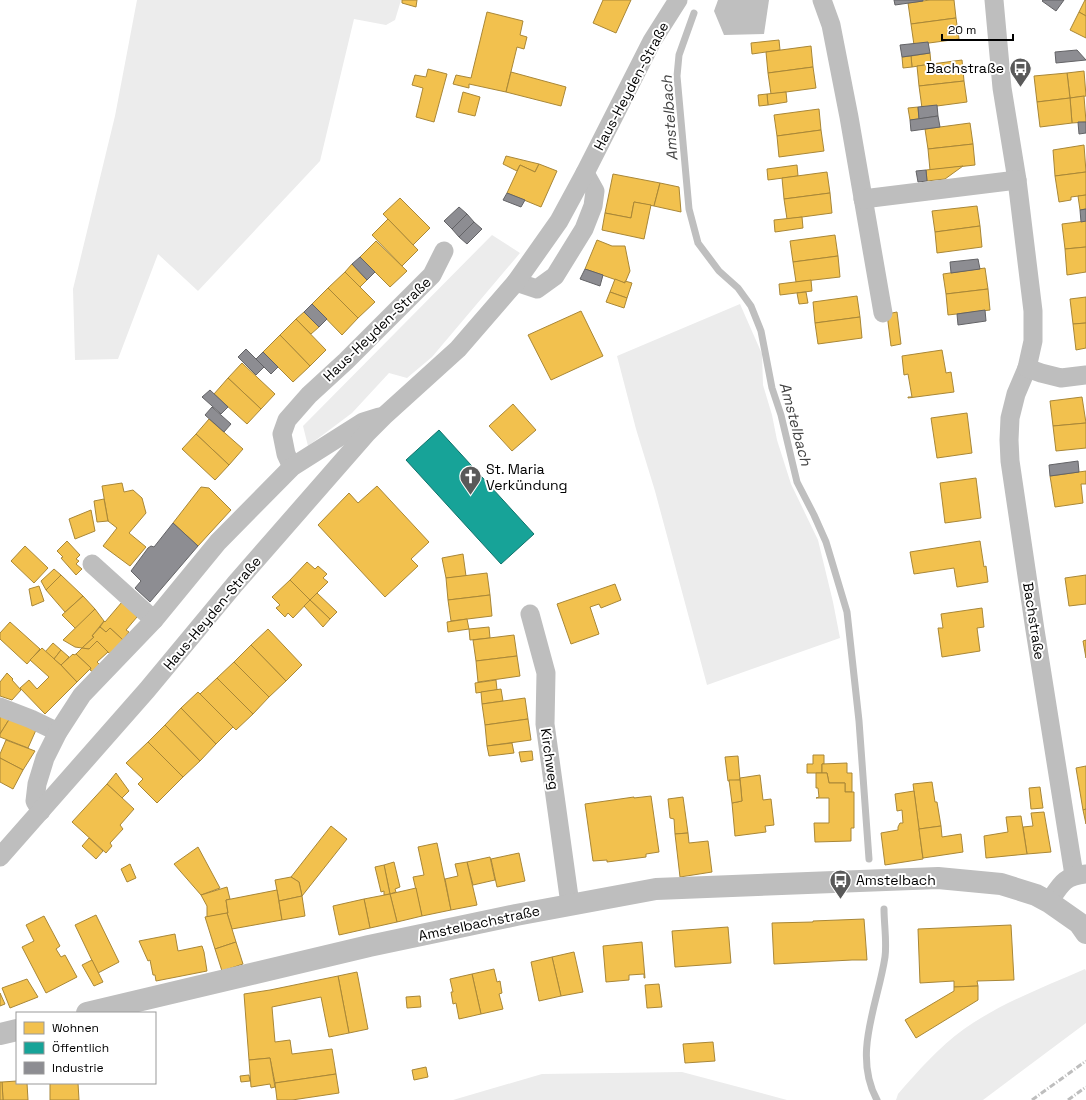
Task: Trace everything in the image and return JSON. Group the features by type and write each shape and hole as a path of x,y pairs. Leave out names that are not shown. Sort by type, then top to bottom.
{"street":[{"name":"Haus-Heyden-Straße","path":"0,857 147,690 235,584 367,433 458,349 516,282 559,221 652,41 678,0"},
{"path":"822,0 831,25 884,313"},
{"name":"Bachstraße","path":"994,0 1002,88 1018,180 1033,311 1033,341 1027,368 1016,394 1010,418 1008,440 1010,461 1035,630 1080,875"},
{"path":"516,282 537,289 555,276 584,229 593,206 596,191 585,173"},
{"path":"863,199 1018,180"},
{"name":"Haus-Heyden-Straße","path":"292,467 286,454 282,434 287,420 309,395 346,361 432,275 444,251"},
{"path":"1027,368 1061,378 1086,375"},
{"name":"Haus-Heyden-Straße","path":"41,811 35,801 37,784 45,758 58,732 82,695 154,620 218,542 292,467 363,422 384,416"},
{"path":"92,564 154,620"},
{"name":"Kirchweg","path":"530,614 546,673 545,724 570,904"},
{"path":"0,707 31,719 58,732"},
{"path":"1049,902 1062,883 1080,875"},
{"name":"Amstelbachstraße","path":"91,1012 369,946 570,904 656,889 938,878 1001,884 1036,895 1049,902 1079,923 1086,934"},
{"path":"0,1034 16,1030"}],"shaded area":[{"path":"137,0 401,0 395,20 386,25 354,19 320,161 198,291 158,254 118,359 75,360 73,289 115,116"},
{"path":"718,0 769,0 764,34 724,35 714,11"},
{"path":"492,235 520,253 432,357 407,378 389,373 352,413 308,446 303,426"},
{"path":"740,304 762,354 763,385 772,415 777,440 791,484 818,540 840,638 707,685 617,356"},
{"path":"1085,969 1086,1023 983,1100 896,1100 898,1094 929,1060 964,1029 1008,1003"},
{"path":"682,1072 787,1100 453,1100 542,1074"}],"building: Wohnen":[{"path":"402,0 417,0 416,7 402,3"},
{"path":"603,0 631,0 616,33 593,23"},
{"path":"930,0 954,0 956,18 911,24 908,3"},
{"path":"1086,0 1086,16 1079,12"},
{"path":"487,12 523,21 520,35 527,37 524,49 517,47 506,92 469,84 469,88 453,84 456,75 471,78"},
{"path":"1079,12 1086,16 1086,38 1070,30"},
{"path":"956,18 959,39 914,45 911,24"},
{"path":"779,40 780,50 752,54 751,43"},
{"path":"811,46 813,67 768,73 766,52"},
{"path":"930,53 931,64 912,67 911,56"},
{"path":"911,56 912,67 903,68 902,57"},
{"path":"962,60 964,81 919,86 917,66"},
{"path":"813,67 816,88 771,94 768,73"},
{"path":"428,69 447,74 434,122 416,117 423,88 412,85 415,75 426,77"},
{"path":"1084,71 1086,96 1070,98 1067,73"},
{"path":"511,72 566,87 561,106 506,92"},
{"path":"1067,73 1070,98 1037,102 1034,76"},
{"path":"964,81 967,102 922,108 919,86"},
{"path":"463,92 480,97 475,116 458,112"},
{"path":"786,92 787,102 768,105 767,94"},
{"path":"767,94 768,105 759,106 758,95"},
{"path":"1084,96 1086,122 1072,123 1070,98"},
{"path":"1070,98 1072,123 1040,127 1037,102"},
{"path":"918,107 919,119 910,120 908,108"},
{"path":"819,109 821,130 777,136 774,115"},
{"path":"970,123 973,144 928,149 925,129"},
{"path":"821,130 824,151 779,157 777,136"},
{"path":"973,144 975,165 930,170 928,149"},
{"path":"1084,145 1086,172 1055,176 1053,150"},
{"path":"506,156 539,164 535,172 520,165 517,171 503,164"},
{"path":"539,164 557,171 541,207 507,193 520,165 535,172"},
{"path":"797,165 798,176 768,180 767,169"},
{"path":"963,166 945,179 927,181 926,170"},
{"path":"827,172 830,193 784,199 782,178"},
{"path":"1086,172 1086,195 1071,197 1071,200 1059,202 1055,176"},
{"path":"613,174 660,183 654,206 634,202 631,218 605,213"},
{"path":"660,183 679,187 681,212 654,206"},
{"path":"830,193 832,213 787,219 784,199"},
{"path":"1086,195 1086,209 1080,210 1078,196"},
{"path":"400,198 430,228 413,245 383,214"},
{"path":"634,202 651,205 644,239 602,230 605,213 631,218"},
{"path":"977,206 980,226 935,232 932,211"},
{"path":"802,217 803,228 775,232 774,220"},
{"path":"388,219 418,250 402,266 372,235"},
{"path":"1086,221 1086,247 1065,249 1062,224"},
{"path":"980,226 982,247 937,253 935,232"},
{"path":"835,235 838,256 793,262 790,241"},
{"path":"597,240 612,246 625,246 630,271 625,283 585,269"},
{"path":"376,241 407,271 390,287 360,257"},
{"path":"1086,247 1086,272 1067,275 1065,249"},
{"path":"838,256 840,277 796,282 793,262"},
{"path":"352,264 367,280 360,287 345,272"},
{"path":"985,268 988,289 946,294 943,274"},
{"path":"345,272 375,302 358,318 328,288"},
{"path":"615,279 625,283 625,281 632,283 627,298 610,292"},
{"path":"811,280 812,291 780,295 779,284"},
{"path":"328,288 358,318 342,335 312,304"},
{"path":"988,289 990,310 948,315 946,294"},
{"path":"610,292 627,298 624,308 606,302"},
{"path":"806,292 808,303 799,304 797,293"},
{"path":"857,296 860,317 815,323 813,302"},
{"path":"1086,297 1086,323 1073,324 1070,299"},
{"path":"581,311 603,356 551,380 528,335"},
{"path":"304,312 319,327 311,334 296,319"},
{"path":"897,312 901,344 891,346 887,314"},
{"path":"860,317 862,338 818,344 815,323"},
{"path":"296,319 326,350 310,366 280,335"},
{"path":"1086,323 1086,348 1076,350 1073,324"},
{"path":"280,335 310,366 293,382 263,352"},
{"path":"942,350 946,373 951,372 954,392 908,398 912,397 908,374 904,375 902,356"},
{"path":"242,363 275,394 261,409 228,378"},
{"path":"228,378 261,409 247,424 214,394"},
{"path":"1082,397 1086,423 1053,426 1050,401"},
{"path":"513,404 536,430 512,451 489,426"},
{"path":"967,413 972,453 937,458 931,418"},
{"path":"209,419 243,449 229,465 196,434"},
{"path":"1086,423 1086,448 1056,451 1053,426"},
{"path":"196,434 229,465 215,480 182,449"},
{"path":"1086,471 1086,484 1081,484 1083,503 1055,507 1050,476"},
{"path":"976,478 981,518 945,523 940,483"},
{"path":"122,483 124,492 133,490 142,498 146,513 129,533 146,547 130,566 103,546 117,528 108,521 102,486"},
{"path":"377,486 429,542 411,559 418,566 385,597 318,525 349,493 358,503"},
{"path":"201,487 209,488 231,510 198,546 173,523"},
{"path":"104,499 108,521 97,522 94,501"},
{"path":"91,510 95,531 75,539 69,519"},
{"path":"67,541 80,555 76,559 79,561 76,564 82,569 76,575 61,558 63,557 57,551"},
{"path":"980,541 988,582 957,587 954,568 914,574 910,552"},
{"path":"25,546 48,568 34,583 11,561"},
{"path":"463,554 466,576 446,578 442,558"},
{"path":"307,562 315,569 318,566 327,574 323,578 328,582 310,600 290,580"},
{"path":"54,569 61,575 46,590 41,581"},
{"path":"487,573 490,595 448,600 446,578"},
{"path":"61,575 83,596 65,612 46,590"},
{"path":"1086,575 1086,604 1069,606 1065,578"},
{"path":"290,580 310,600 293,618 288,613 285,617 276,608 280,605 272,597"},
{"path":"615,584 621,600 601,608 599,604 590,607 599,634 571,644 557,604"},
{"path":"39,586 44,601 32,606 29,589"},
{"path":"317,593 337,612 330,619 310,600"},
{"path":"490,595 492,616 451,621 448,600"},
{"path":"83,596 95,609 76,629 62,615"},
{"path":"310,600 330,619 323,627 304,606"},
{"path":"122,602 137,617 126,630 129,632 123,640 110,628 106,632 100,627"},
{"path":"982,608 984,627 977,628 980,651 942,657 938,628 943,628 941,614"},
{"path":"95,609 104,621 92,636 94,637 82,648 75,647 63,640"},
{"path":"467,619 469,629 448,632 447,622"},
{"path":"10,622 40,649 27,664 0,639 0,633"},
{"path":"100,627 106,632 110,628 123,640 110,654 97,641 89,649 82,648 94,637 92,636"},
{"path":"489,627 490,638 470,640 469,629"},
{"path":"268,629 302,665 286,681 251,645"},
{"path":"514,635 517,656 476,661 473,640"},
{"path":"1086,640 1086,658 1083,641"},
{"path":"97,641 108,652 97,662 100,665 93,672 90,670 91,668 76,654 82,648 89,649"},
{"path":"53,643 61,650 54,659 45,652"},
{"path":"251,645 286,681 269,697 234,662"},
{"path":"42,648 77,682 45,714 20,688 29,680 37,689 49,677 30,660"},
{"path":"61,650 69,657 61,665 54,659"},
{"path":"73,654 76,654 91,668 77,682 61,665"},
{"path":"517,656 520,676 478,682 476,661"},
{"path":"234,662 269,697 253,714 217,678"},
{"path":"7,673 21,690 12,700 0,696 0,682"},
{"path":"217,678 253,714 236,730 200,694"},
{"path":"496,680 497,690 476,693 475,683"},
{"path":"501,689 503,701 482,704 481,692"},
{"path":"198,692 233,727 216,744 181,708"},
{"path":"525,698 528,719 485,725 482,704"},
{"path":"181,708 216,744 200,761 165,725"},
{"path":"0,714 10,718 0,734"},
{"path":"10,718 36,730 28,748 0,737 0,734"},
{"path":"528,719 531,740 487,746 485,725"},
{"path":"165,725 200,761 183,777 148,742"},
{"path":"6,740 35,751 23,770 0,758 0,754"},
{"path":"148,742 183,777 157,803 138,784 143,779 126,763"},
{"path":"512,743 514,753 489,756 487,746"},
{"path":"532,751 533,760 521,762 519,752"},
{"path":"813,755 824,755 822,773 807,773 807,764 813,764"},
{"path":"738,756 740,780 728,781 725,757"},
{"path":"0,758 23,770 13,789 0,782"},
{"path":"847,763 847,773 852,773 852,792 845,792 845,783 829,783 827,773 822,773 822,764"},
{"path":"1086,766 1086,809 1083,810 1076,768"},
{"path":"116,773 129,791 122,798 107,784"},
{"path":"816,773 827,773 829,783 845,783 845,792 854,792 854,828 851,828 851,841 815,842 814,823 829,823 829,798 816,798 819,797 818,788 816,788"},
{"path":"760,775 763,800 771,799 774,825 765,826 766,832 735,836 732,803 742,801 740,778"},
{"path":"729,780 740,780 742,801 732,803"},
{"path":"932,782 941,826 919,829 913,784"},
{"path":"107,784 134,809 120,825 123,829 110,843 112,846 106,853 72,822"},
{"path":"1040,787 1043,808 1031,809 1029,788"},
{"path":"914,791 923,859 885,865 881,833 898,830 900,823 903,823 902,810 897,811 895,794"},
{"path":"651,796 659,852 646,854 646,857 607,862 607,860 593,861 585,804"},
{"path":"683,797 688,833 675,834 674,819 670,818 668,799"},
{"path":"1086,809 1086,824 1083,810"},
{"path":"1044,812 1051,852 1027,854 1023,827 1033,826 1031,813"},
{"path":"1021,816 1027,854 986,858 984,836 1008,832 1006,817"},
{"path":"331,826 347,839 302,896 299,882 291,877"},
{"path":"941,826 942,837 961,834 963,852 923,858 919,829"},
{"path":"688,833 689,843 708,841 712,872 680,877 675,834"},
{"path":"89,838 103,851 96,859 82,846"},
{"path":"437,843 451,910 422,916 413,877 424,875 418,847"},
{"path":"198,847 220,888 201,895 174,864"},
{"path":"519,853 525,881 497,887 491,859"},
{"path":"490,857 495,880 473,885 467,862"},
{"path":"394,862 400,887 395,889 396,892 390,894 384,865"},
{"path":"467,862 477,905 451,910 445,879 458,876 455,864"},
{"path":"130,864 136,878 127,882 121,869"},
{"path":"384,865 390,894 384,895 384,891 381,892 375,867"},
{"path":"291,877 299,882 302,896 279,901 275,880"},
{"path":"227,887 230,899 226,900 228,913 207,917 207,906 201,895"},
{"path":"416,888 422,916 397,922 390,894"},
{"path":"277,890 282,920 232,929 227,913 226,900"},
{"path":"390,894 397,922 370,928 364,899"},
{"path":"302,896 305,916 282,920 279,901"},
{"path":"364,899 370,928 339,935 333,906"},
{"path":"227,913 236,942 215,949 205,917"},
{"path":"96,915 119,962 98,973 75,925"},
{"path":"44,916 60,946 56,949 61,957 65,955 77,977 46,993 22,947 34,941 26,925"},
{"path":"864,919 867,960 774,964 772,923"},
{"path":"1011,925 1014,980 977,981 978,986 954,987 954,981 920,983 918,929"},
{"path":"728,927 731,963 675,967 672,931"},
{"path":"175,934 178,951 202,946 207,971 156,981 155,975 153,975 150,960 148,961 139,941"},
{"path":"236,942 243,964 222,971 215,949"},
{"path":"642,942 645,978 644,974 629,975 629,980 606,982 603,946"},
{"path":"574,952 583,992 561,996 552,957"},
{"path":"552,957 561,996 539,1001 531,962"},
{"path":"92,960 103,982 94,986 82,965"},
{"path":"494,969 497,982 500,981 502,993 499,994 503,1009 481,1014 472,974"},
{"path":"357,972 368,1029 349,1033 338,976"},
{"path":"472,974 481,1014 459,1019 456,1003 453,1004 451,992 453,992 450,979"},
{"path":"338,976 349,1033 329,1037 321,997 272,1007 275,1042 290,1040 292,1054 332,1049 336,1074 275,1083 270,1058 249,1060 244,994"},
{"path":"27,979 38,997 10,1008 2,988"},
{"path":"659,984 662,1007 647,1008 645,985"},
{"path":"978,986 978,1000 916,1038 905,1020 954,991 954,987"},
{"path":"0,993 5,1004 0,1006"},
{"path":"420,996 421,1007 407,1008 406,997"},
{"path":"713,1042 715,1061 685,1063 683,1044"},
{"path":"270,1058 275,1087 271,1088 270,1084 251,1087 249,1060"},
{"path":"426,1067 428,1077 414,1080 412,1070"},
{"path":"336,1074 339,1093 292,1100 277,1100 275,1083"},
{"path":"249,1075 250,1081 241,1082 240,1076"},
{"path":"16,1081 16,1084 27,1084 28,1100 3,1100 2,1082"},
{"path":"0,1082 2,1082 3,1100 0,1100"},
{"path":"50,1084 78,1084 79,1100 50,1100"}],"building: Öffentlich":[{"name":"St. Maria Verkündung","path":"439,430 534,534 501,564 406,460"}],"building: Industrie":[{"path":"894,0 923,0 923,1 895,5"},
{"path":"1064,0 1056,11 1042,1"},
{"path":"928,42 930,53 902,57 900,45"},
{"path":"1077,50 1086,60 1056,63 1055,52"},
{"path":"937,105 938,116 919,119 918,107"},
{"path":"938,116 940,127 911,131 910,120"},
{"path":"1078,122 1086,122 1086,133 1079,134"},
{"path":"926,170 927,181 918,182 916,171"},
{"path":"507,193 525,200 521,207 503,200"},
{"path":"459,207 467,214 452,229 444,221"},
{"path":"1086,209 1086,221 1081,222 1080,210"},
{"path":"467,214 474,222 459,237 452,229"},
{"path":"474,222 482,229 467,244 459,237"},
{"path":"360,257 375,272 367,280 352,264"},
{"path":"978,259 980,269 951,273 950,262"},
{"path":"585,269 603,275 600,286 580,279"},
{"path":"312,304 327,319 319,327 304,312"},
{"path":"985,310 986,321 958,325 957,314"},
{"path":"246,349 264,367 256,375 238,357"},
{"path":"263,352 278,367 271,374 256,359"},
{"path":"210,390 228,407 221,414 202,397"},
{"path":"212,407 231,424 224,432 205,415"},
{"path":"1078,461 1079,472 1050,476 1049,465"},
{"path":"173,523 198,546 150,602 135,588 141,581 131,571 148,548 151,546 154,547"}],"waterway":[{"name":"Amstelbach","path":"694,13 679,55 677,76 689,209 698,243 719,271 738,288 751,306 761,331 772,388 781,415 797,482 826,542 847,612 859,721 869,859"},
{"name":"Amstelbach","path":"877,1100 870,1083 867,1065 867,1047 869,1029 882,975 886,951 884,909"}],"railway":[{"path":"1032,1100 1086,1061"},
{"path":"1068,1100 1086,1087"}],"place":[{"name":"Bachstraße","path":"1020,88"},
{"name":"St. Maria Verkündung","path":"470,496"},
{"name":"Amstelbach","path":"840,900"}]}
